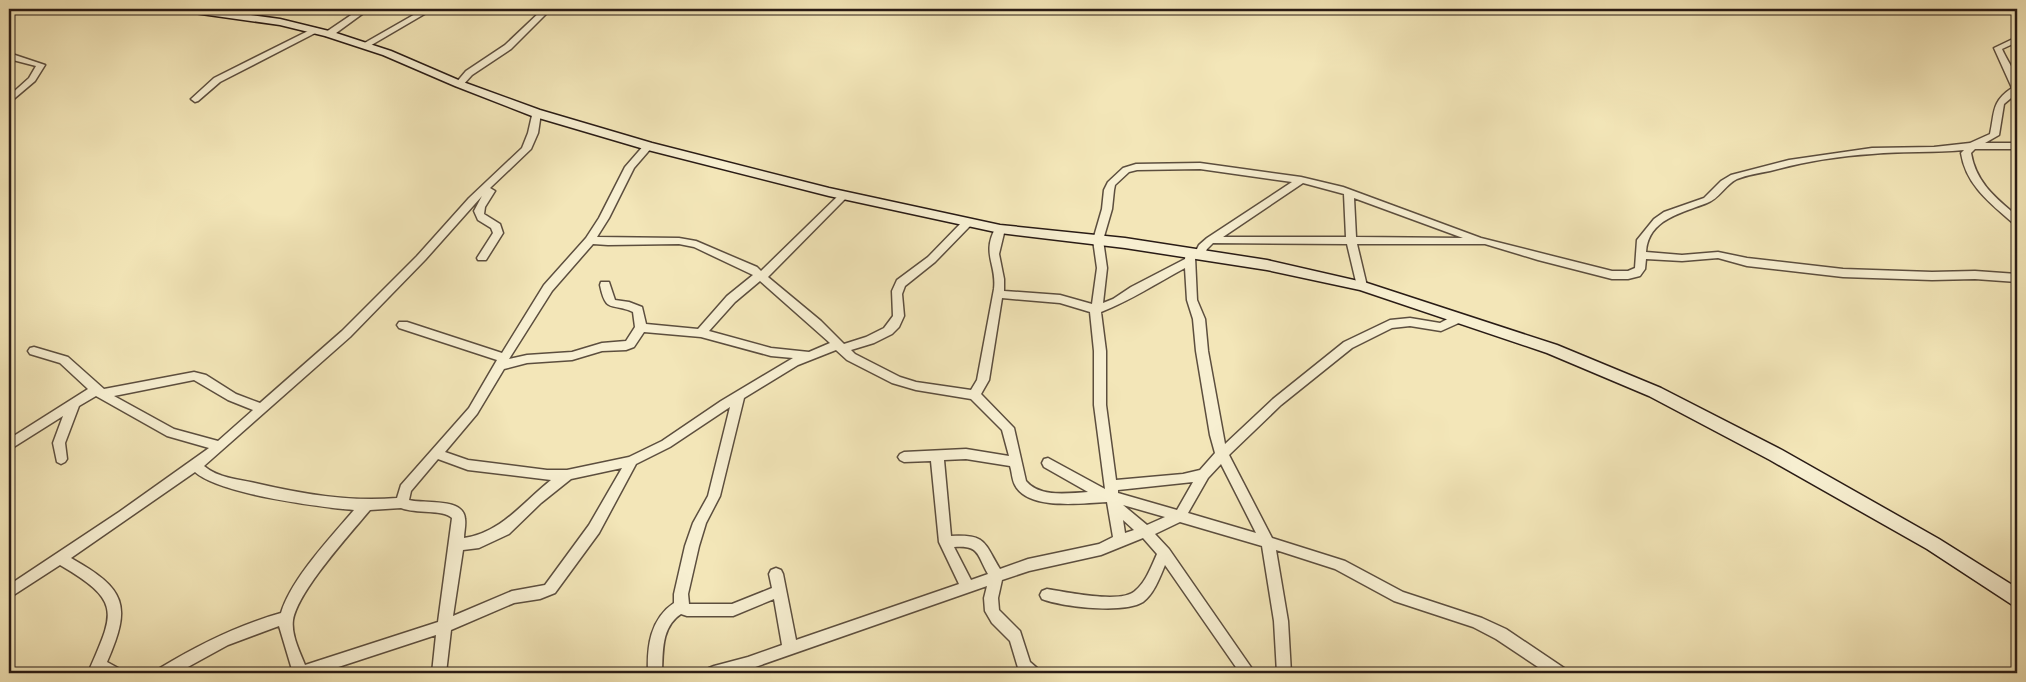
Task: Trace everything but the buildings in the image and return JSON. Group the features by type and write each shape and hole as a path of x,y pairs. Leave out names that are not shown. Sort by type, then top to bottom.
{"street":[{"path":"187,9 280,22 323,32 364,45 536,113 648,146 844,195 1000,229 1098,240 1192,257 1267,265 1362,286 1552,350 1656,392 1692,410 1933,544 2017,598"},
{"path":"196,99 217,80 323,32 365,9"},
{"path":"364,45 429,9"},
{"path":"459,84 469,73 508,46 547,9"},
{"path":"2017,39 1998,48 2017,89 2008,94 1998,106 1994,135 1972,146 1966,153 1966,164 1980,188 2017,221"},
{"path":"9,56 41,64 40,69 9,100"},
{"path":"9,592 61,559 196,466 262,409 375,306 526,148 534,133 536,113"},
{"path":"402,503 405,489 473,411 519,330 548,288 590,240 604,218 630,166 648,146"},
{"path":"1120,540 1110,496 1100,405 1100,351 1095,310 1098,303 1102,268 1098,240 1110,187 1126,170 1136,167 1200,166 1301,180 1349,193 1446,229 1538,257 1622,276 1636,273 1640,269 1642,240 1658,221 1668,214 1707,200 1724,183 1734,177 1789,163 1890,150 2017,146"},
{"path":"997,294 1058,299 1082,303 1095,310 1116,302 1192,257 1211,240 1301,180"},
{"path":"482,258 498,233 496,226 482,220 479,214 479,206 490,191 485,189"},
{"path":"1349,193 1351,242 1355,268 1362,286"},
{"path":"701,333 731,299 760,277 844,195"},
{"path":"437,454 468,465 548,476 567,475 632,461 666,444 738,397 808,355 880,336 894,327 899,313 896,295 897,288 903,281 926,265 967,223"},
{"path":"974,395 983,380 997,294 1000,287 1000,278 994,252 1000,229"},
{"path":"590,240 691,243 745,265 817,324 850,358 896,380 974,395 1008,428 1020,483 1025,489 1039,496 1060,499 1110,496 1204,474"},
{"path":"1211,240 1485,241"},
{"path":"1641,255 1682,258 1718,255 1747,262 1843,273 1932,276 1975,275 2017,278"},
{"path":"1192,257 1192,300 1199,319 1211,411 1222,454 1268,542 1281,622 1284,673"},
{"path":"403,326 502,362 572,356 602,347 626,346 630,344 641,329 638,310 634,307 612,303 605,285"},
{"path":"714,673 748,669 790,648 931,602 967,586 1035,563 1101,550 1120,540 1145,532 1180,516 1204,474 1222,454 1302,380 1348,345 1390,324 1406,322 1441,327 1457,319"},
{"path":"641,329 701,333 755,349 808,355"},
{"path":"34,351 64,360 99,392 171,433 220,446"},
{"path":"9,446 74,404 99,392 194,376 208,381 238,400 262,409"},
{"path":"681,606 681,594 692,546 700,523 714,496 738,397"},
{"path":"61,459 59,443 74,404"},
{"path":"904,457 966,454 1016,462"},
{"path":"937,455 942,525 948,549 967,586"},
{"path":"367,504 324,556 289,608 286,618 287,630 300,673 444,626 478,613 512,596 540,593 550,589 594,529 632,461"},
{"path":"1048,463 1110,496 1340,565 1400,597 1477,622 1501,634 1559,673"},
{"path":"196,466 205,474 217,480 296,497 367,504 402,503 419,510 442,507 457,513 459,516 457,545 444,626 442,670"},
{"path":"457,545 479,542 504,530 536,499 567,475"},
{"path":"1110,496 1164,553 1248,673"},
{"path":"946,542 964,540 977,542 981,545 988,563 997,576"},
{"path":"1046,595 1108,602 1134,601 1150,582 1164,553"},
{"path":"61,559 98,582 108,591 115,603 116,619 96,669 114,673"},
{"path":"776,574 790,648"},
{"path":"997,576 992,592 992,613 1014,635 1024,665 1032,673"},
{"path":"681,606 687,610 733,610 779,591"},
{"path":"654,673 656,643 660,627 668,614 681,606"},
{"path":"164,673 242,631 286,618"}]}
